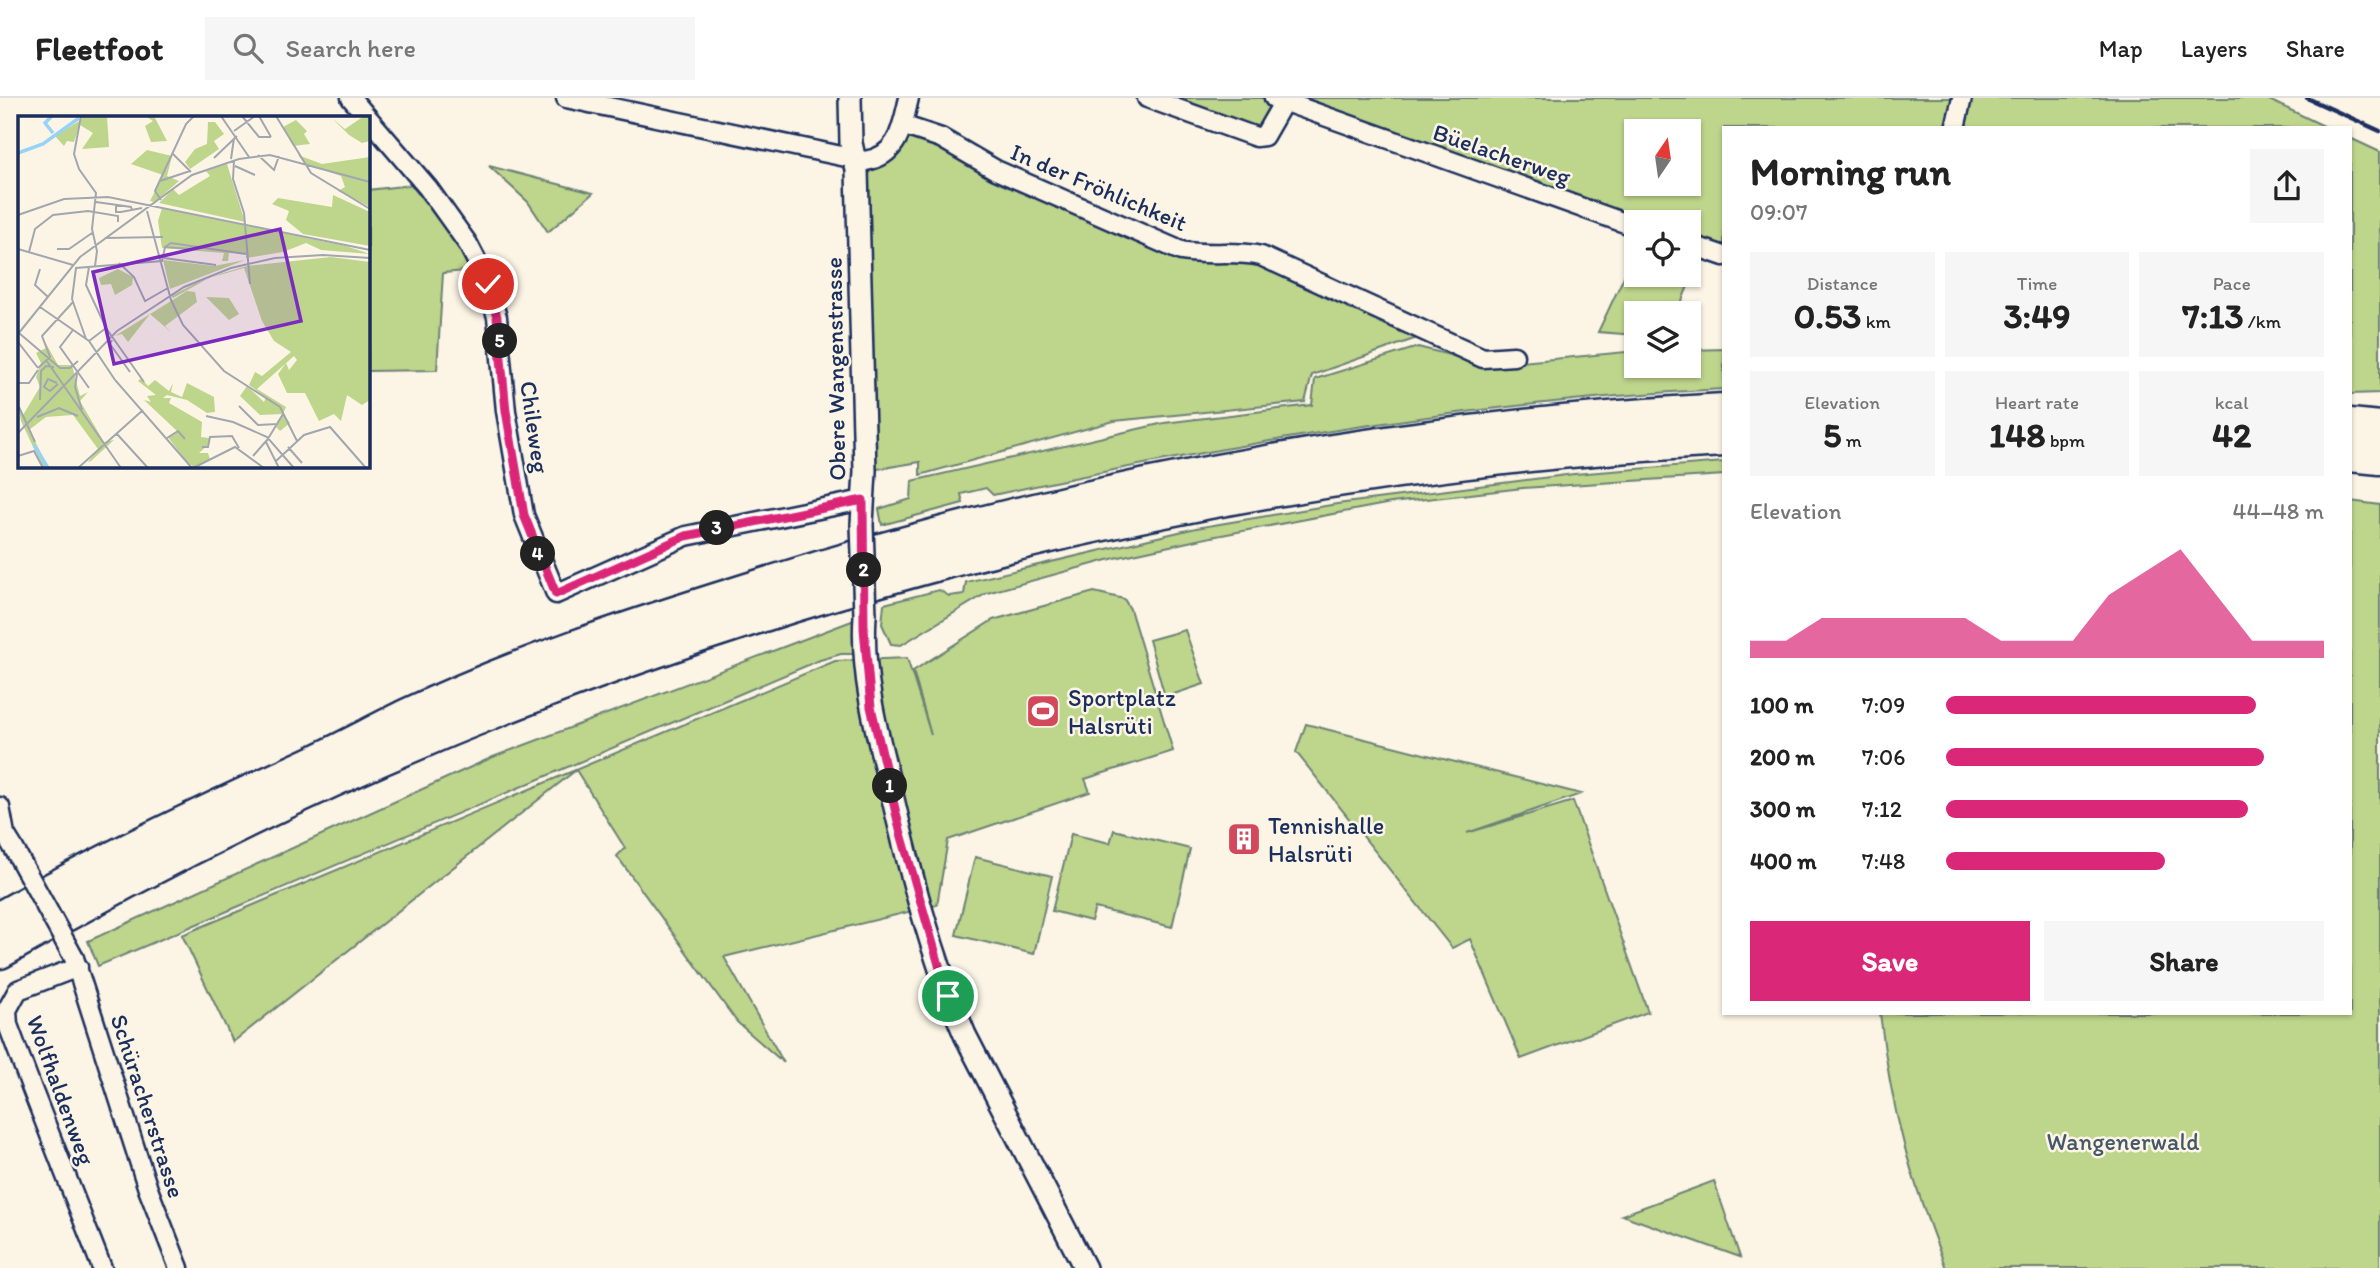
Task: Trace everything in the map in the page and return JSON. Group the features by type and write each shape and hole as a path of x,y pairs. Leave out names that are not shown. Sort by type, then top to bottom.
{"highway":[{"path":"2352,409 2380,406"},
{"path":"0,899 169,814 328,742 408,715 557,655 708,602 900,544 1055,505 1211,472 1370,445 1542,424 1722,410"},
{"path":"2352,425 2380,428"},
{"path":"0,952 203,842 420,742 630,660 832,594 1062,534 1295,487 1531,455 1722,440"},
{"path":"2352,455 2380,458"},
{"path":"0,918 174,827 335,753 408,715"}],"street":[{"name":"Chileweg","path":"351,98 366,116"},
{"path":"566,98 869,161 885,155 897,142 909,98"},
{"name":"Obere Wangenstrasse","path":"850,98 857,170 862,524 871,707 900,830 948,996 970,1046 1085,1268"},
{"path":"1147,98 1256,137 1264,136 1279,101"},
{"path":"1955,126 1962,98"},
{"name":"Büelacherweg","path":"1279,101 1624,223"},
{"name":"Chileweg","path":"369,119 428,188 464,237 485,277 497,317 506,411 524,515 556,594 686,536 863,500"},
{"name":"In der Fröhlichkeit","path":"902,125 941,138 996,170 1181,251 1195,254 1241,252 1261,256 1483,358 1514,356"},
{"path":"1701,248 1722,255"},
{"name":"Schüracherstrasse","path":"0,815 13,847 76,962 148,1189 179,1268"},
{"name":"Wolfhaldenweg","path":"76,962 18,990 7,1010 8,1025 102,1268"}],"green space":[{"path":"1147,98 2265,98 2324,126 1722,126 1722,255 1701,248 1701,210 1624,210 1624,218 1284,103 1264,136"},
{"path":"902,125 1181,251 1261,256 1417,338 1312,375 1305,402 1114,421 920,475 920,462 865,471 865,161"},
{"path":"2352,139 2380,152 2380,393 2352,394"},
{"path":"489,166 593,193 548,232 528,202"},
{"path":"411,185 479,270 443,273 437,370 369,371 369,190"},
{"path":"1624,277 1624,287 1688,287 1682,301 1624,301 1624,334 1598,332"},
{"path":"1418,347 1489,365 1624,352 1624,378 1701,378 1701,350 1722,349 1722,389 1540,403 1357,427 1175,458 993,495 986,488 961,494 963,503 882,525 879,509 911,499 912,481 1164,423 1312,405 1315,379"},
{"path":"1722,462 1722,475 1523,488 1391,503 1115,558 987,593 901,645 891,644 882,624 884,604 939,590 949,596 964,594 966,582 1196,528 1337,504 1574,474"},
{"name":"Wangenerwald","path":"2352,501 2380,505 2380,1268 1946,1268 1912,1173 1896,1113 1880,1015 2352,1015"},
{"path":"1094,592 1124,599 1130,609 1173,751 1085,779 1090,792 948,840 937,905 724,957 784,1063 737,1022 617,856 625,848 576,770 233,1042 182,935 835,661 907,658 931,735 913,671 993,620"},
{"path":"865,616 865,654 841,654 820,660 98,966 88,941 493,757"},
{"path":"1185,630 1204,684 1165,697 1149,640"},
{"path":"1306,724 1581,794 1467,833 1573,801 1648,1012 1521,1059 1470,939 1452,948 1296,752"},
{"path":"1114,830 1190,849 1172,927 1095,908 1091,921 1052,911 1071,834 1110,843"},
{"path":"975,857 1052,876 1034,954 956,935"},
{"path":"1714,1181 1740,1257 1622,1215"}],"railway":[{"path":"2307,98 2380,131"}],"place":[{"name":"Sportplatz Halsrüti","path":"1043,711"},
{"name":"Tennishalle Halsrüti","path":"1244,839"}],"route":[{"path":"488,284 497,317 506,411 524,515 529,533 556,594 686,536 714,528 863,500 864,629 871,707 900,830 948,996"}]}
